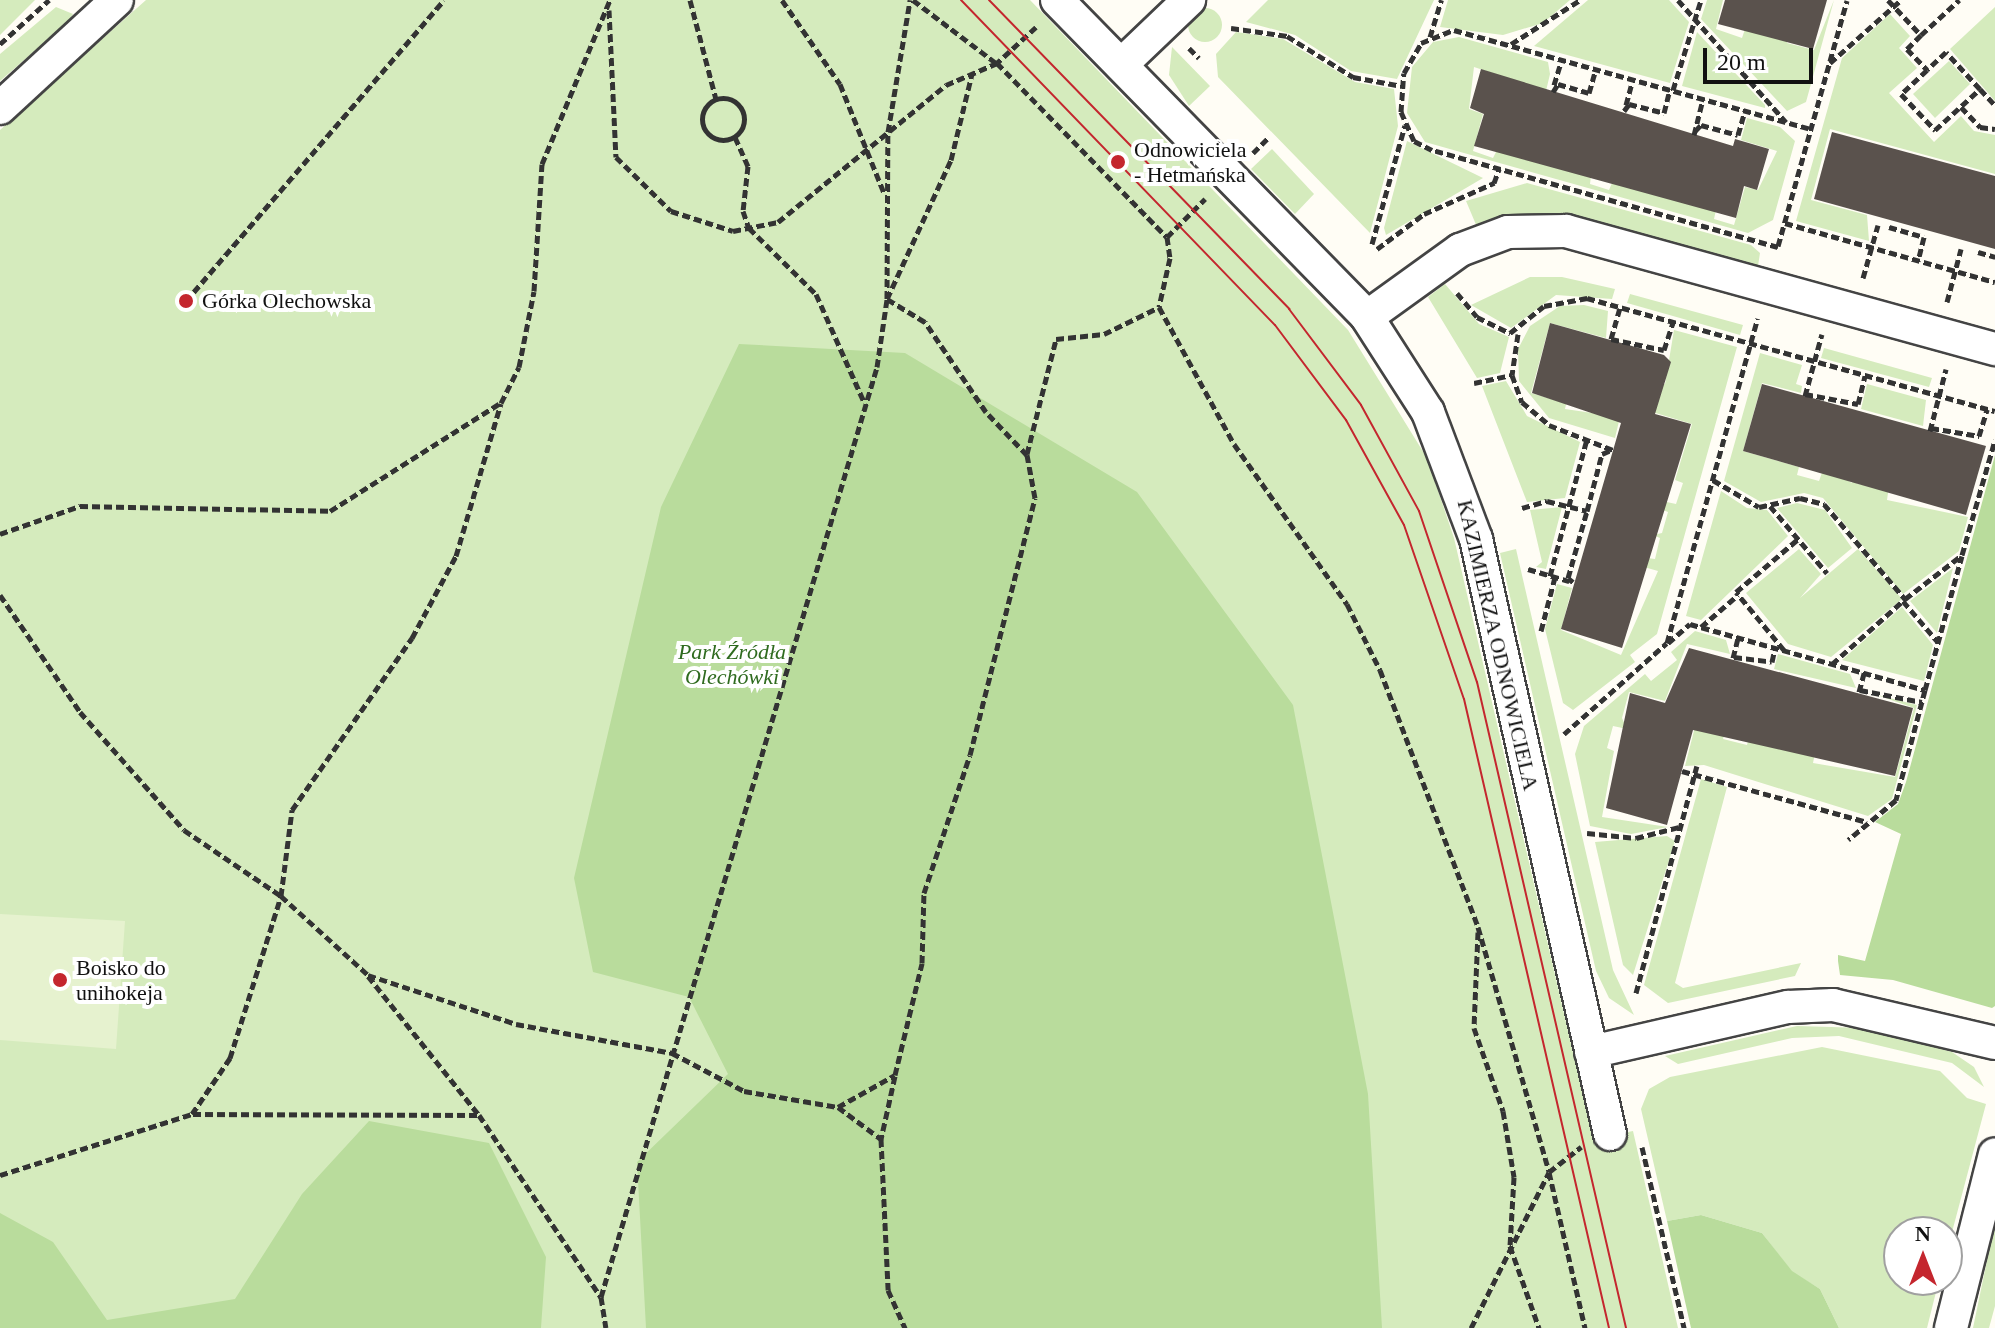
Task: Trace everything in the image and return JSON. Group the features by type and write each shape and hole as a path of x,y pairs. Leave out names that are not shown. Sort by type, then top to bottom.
{"street":[{"path":"0,108 117,0"},
{"path":"1122,64 1189,0"},
{"name":"KAZIMIERZA ODNOWICIELA","path":"1059,2 1367,317 1419,394 1460,486 1610,1134"},
{"path":"1367,317 1441,264 1508,232 1566,231 1995,349"},
{"path":"1591,1052 1788,1007 1833,1005 1995,1043"},
{"path":"1951,1328 1995,1154"}],"path":[{"path":"0,44 49,0"},
{"path":"186,301 444,0"},
{"path":"690,0 716,99"},
{"path":"782,0 840,84 885,195"},
{"path":"601,1297 866,404 887,299 885,195 888,132 911,0 997,63 1167,237"},
{"path":"1430,38 1441,0"},
{"path":"1510,44 1544,29 1580,0"},
{"path":"1678,0 1786,122"},
{"path":"1633,79 1624,113 1629,104 1664,113 1701,0"},
{"path":"1667,643 1847,0"},
{"path":"1888,0 1921,35"},
{"path":"1829,64 1901,0"},
{"path":"1927,70 1907,49 1959,0"},
{"path":"610,2 616,157 671,211 733,231 778,222 946,85 997,63 1059,2"},
{"path":"192,1114 230,1058 281,896 292,810 412,638 456,556 501,403 519,367 534,291 542,164 610,2"},
{"path":"1231,28 1287,36 1353,77 1402,86"},
{"path":"1778,247 1432,150 1414,141 1406,124 1402,86 1413,53 1430,38 1454,30 1811,129"},
{"path":"1980,89 1935,130 1901,94 1946,52 1995,105"},
{"path":"1562,59 1552,94 1558,84 1589,93 1596,69"},
{"path":"887,299 951,160 972,74"},
{"path":"716,99 739,105 743,128 735,137 724,141 705,129 704,111 716,99"},
{"path":"1703,99 1695,133 1701,125 1738,135 1745,111"},
{"path":"1961,107 1980,127 1995,129"},
{"path":"1372,244 1406,124"},
{"path":"735,137 748,166 743,211 749,228 816,294 866,404"},
{"path":"1269,137 1167,237 1159,307 1234,444 1347,604 1380,670 1478,927 1549,1172 1585,1328"},
{"path":"1377,249 1424,214 1494,183 1499,169"},
{"path":"1785,223 1995,282"},
{"path":"1865,376 1858,404 1805,395 1814,362 1872,248 1878,225"},
{"path":"1889,227 1924,237 1918,261"},
{"path":"1957,264 1961,249"},
{"path":"1978,252 1995,257"},
{"path":"1441,264 1477,317 1518,334"},
{"path":"1528,569 1574,583 1568,578 1602,454 1612,450 1534,414 1512,375 1518,334 1537,311 1565,298 1620,308 1995,411"},
{"path":"887,299 925,322 986,412 1027,455"},
{"path":"905,1328 888,1290 881,1139 922,963 924,893 1024,556 1035,498 1027,455 1056,339 1104,334 1159,307"},
{"path":"1620,308 1611,339 1664,350 1673,322"},
{"path":"1954,337 1930,429 1979,436 1987,409"},
{"path":"1474,383 1512,375"},
{"path":"0,534 80,506 330,511 501,403"},
{"path":"1541,631 1587,439"},
{"path":"1848,840 1896,800 1995,440"},
{"path":"1713,479 1751,505 1770,506 1800,498 1824,504 1938,643"},
{"path":"1522,508 1569,505 1587,511"},
{"path":"1770,506 1827,573"},
{"path":"1701,627 1798,539"},
{"path":"1832,664 1904,600 1962,555"},
{"path":"0,595 80,712 184,830 281,896 368,975 479,1115 601,1297 606,1328"},
{"path":"1738,595 1785,651"},
{"path":"1564,734 1690,624 1925,690"},
{"path":"1738,638 1733,658 1772,662 1775,648"},
{"path":"1864,673 1859,692 1922,702"},
{"path":"1636,993 1697,766"},
{"path":"1682,771 1867,822"},
{"path":"1587,833 1636,838 1679,827"},
{"path":"1478,927 1474,1028 1503,1111 1514,1177 1510,1246 1539,1328"},
{"path":"368,975 516,1024 672,1053 744,1091 838,1107 881,1139"},
{"path":"838,1107 895,1075"},
{"path":"0,1175 192,1114 479,1115"},
{"path":"1471,1328 1549,1172 1610,1134 1638,1128 1684,1328"}],"green space":[{"path":"0,0 35,0 0,35"},
{"name":"Park Źródła Olechówki","path":"146,0 1030,0 1348,330 1427,458 1454,538 1593,1139 1633,1131 1678,1328 0,1328 0,130"},
{"path":"1268,0 1434,0 1397,79 1351,71 1295,35 1246,22"},
{"path":"1448,0 1570,0 1543,23 1503,35 1440,27"},
{"path":"1588,0 1669,0 1689,22 1670,83 1534,46"},
{"path":"1707,0 1723,0 1716,29 1742,38 1745,29 1788,35 1787,43 1814,50 1834,0 1806,102 1787,111 1701,19"},
{"path":"56,7 73,14 69,21 0,81 0,54"},
{"path":"1995,7 1995,101 1950,49"},
{"path":"1205,8 1217,13 1222,25 1217,37 1205,42 1193,37 1188,25 1193,13"},
{"path":"1890,14 1910,36 1899,48 1917,68 1889,93 1934,142 1961,116 1974,131 1995,135 1995,174 1830,129 1811,200 1867,215 1869,241 1796,221 1842,58"},
{"path":"1236,32 1283,39 1355,82 1394,89 1398,126 1370,233 1218,77 1216,54"},
{"path":"1697,32 1765,105 1765,108 1682,86"},
{"path":"1459,37 1548,62 1550,74 1546,91 1474,67 1469,109 1483,114 1473,151 1493,158 1497,150 1591,176 1590,184 1609,190 1612,183 1716,210 1714,219 1734,225 1745,187 1758,190 1777,151 1741,140 1747,118 1780,127 1795,141 1773,220 1748,233 1425,142 1407,113 1412,67 1433,42"},
{"path":"1172,47 1210,86 1189,106 1169,75"},
{"path":"1949,61 1970,84 1935,118 1913,94"},
{"path":"1407,141 1483,178 1386,235 1384,228"},
{"path":"1272,149 1314,194 1295,214 1251,169"},
{"path":"1527,183 1751,245 1760,253 1758,266 1578,216 1524,214 1477,227 1466,201"},
{"path":"1530,277 1562,277 1615,289 1612,299 1556,295 1511,328 1471,305"},
{"path":"1445,284 1479,324 1509,337 1500,373 1477,378 1428,297"},
{"path":"1630,294 1743,325 1740,335 1627,303"},
{"path":"1584,305 1608,311 1606,338 1550,323 1531,393 1558,401 1568,395 1565,409 1620,417 1615,438 1549,418 1519,381 1518,349 1530,326 1560,306"},
{"path":"1674,330 1737,347 1657,634 1630,655 1635,662 1573,710 1563,703 1545,629 1557,584 1572,588 1561,630 1621,655 1658,571 1644,567 1647,558 1655,559 1660,538 1653,535 1662,533 1668,512 1660,509 1662,501 1676,504 1683,483 1675,480 1692,424 1649,411 1658,383 1665,384"},
{"path":"739,344 905,353 1137,492 1293,705 1368,1094 1382,1328 646,1328 637,1162 728,1074 689,997 593,972 574,878 661,507"},
{"path":"1824,348 1932,378 1929,387 1821,358"},
{"path":"1760,353 1802,365 1796,384 1802,386 1801,393 1762,383 1743,451 1799,467 1797,475 1819,481 1824,467 1852,483 1855,476 1857,484 1889,486 1887,500 1968,517 1959,551 1903,594 1823,498 1804,493 1761,502 1724,481"},
{"path":"1506,381 1527,416 1580,442 1565,498 1527,502 1482,386"},
{"path":"1867,384 1926,400 1923,426 1861,409"},
{"path":"1995,455 1995,1006 1992,1008 1893,980 1840,975 1838,955 1865,961 1901,834 1875,822 1898,804 1906,782"},
{"path":"1721,491 1747,508 1767,510 1788,536 1701,620 1686,616"},
{"path":"1797,503 1825,510 1852,548 1828,568 1777,508"},
{"path":"1562,507 1546,569 1536,567 1542,562 1530,510"},
{"path":"1516,549 1613,970 1634,1015 1609,998 1596,971 1500,553"},
{"path":"1799,549 1821,574 1800,598 1858,549 1902,599 1831,657 1788,644 1746,593"},
{"path":"1953,568 1937,633 1910,601"},
{"path":"1902,607 1933,645 1924,681 1842,660"},
{"path":"1695,631 1726,640 1730,654 1687,644 1665,701 1629,692 1622,718 1627,729 1613,726 1607,748 1614,751 1602,817 1668,827 1631,834 1590,826 1575,754 1584,726 1645,674 1651,681 1677,660 1671,652"},
{"path":"1778,654 1850,674 1856,688 1774,669"},
{"path":"1874,694 1917,705 1892,799 1868,816 1704,765 1685,766 1696,723 1726,730 1723,739 1747,745 1751,730 1816,748 1813,763 1895,777 1914,708"},
{"path":"1701,779 1727,787 1675,983 1683,988 1801,963 1795,976 1668,1003 1644,985"},
{"path":"1667,836 1675,841 1633,975 1623,965 1595,842"},
{"name":"Boisko do unihokeja","path":"0,914 125,921 116,1049 0,1040"},
{"path":"1797,1026 1865,1028 1952,1052 1974,1067 1984,1087 1952,1063 1839,1036 1792,1038 1678,1064 1665,1056"},
{"path":"1822,1047 1940,1071 1967,1098 1986,1104 1956,1216 1883,1216 1883,1296 1935,1296 1927,1328 1839,1328 1820,1289 1792,1272 1762,1233 1701,1215 1667,1221 1641,1109 1649,1089 1670,1077"},
{"path":"369,1121 489,1143 546,1257 541,1328 0,1328 0,1213 53,1242 107,1320 235,1299 302,1194"},
{"path":"1701,1215 1762,1233 1792,1271 1820,1289 1839,1328 1691,1328 1667,1221"},
{"path":"1995,1222 1995,1306 1989,1328 1973,1328"}],"building":[{"path":"1725,0 1827,0 1813,49 1718,24"},
{"path":"1481,69 1733,146 1735,139 1769,149 1757,190 1744,186 1736,218 1474,146 1484,114 1470,108"},
{"path":"1832,132 1995,176 1995,249 1814,199"},
{"path":"1550,323 1664,355 1671,362 1655,414 1691,424 1622,648 1561,629 1621,423 1532,393"},
{"path":"1762,384 1986,446 1966,515 1743,451"},
{"path":"1689,648 1913,708 1895,776 1693,730 1667,825 1606,808 1630,693 1665,703"}],"tram line":[{"path":"961,0 1275,325 1346,420 1404,525 1464,699 1609,1328"},
{"path":"989,0 1289,309 1361,405 1419,511 1477,682 1626,1328"}],"place":[{"name":"Odnowiciela - Hetmańska","path":"1118,162"},
{"name":"Górka Olechowska","path":"186,301"},
{"name":"Boisko do unihokeja","path":"60,980"}]}
